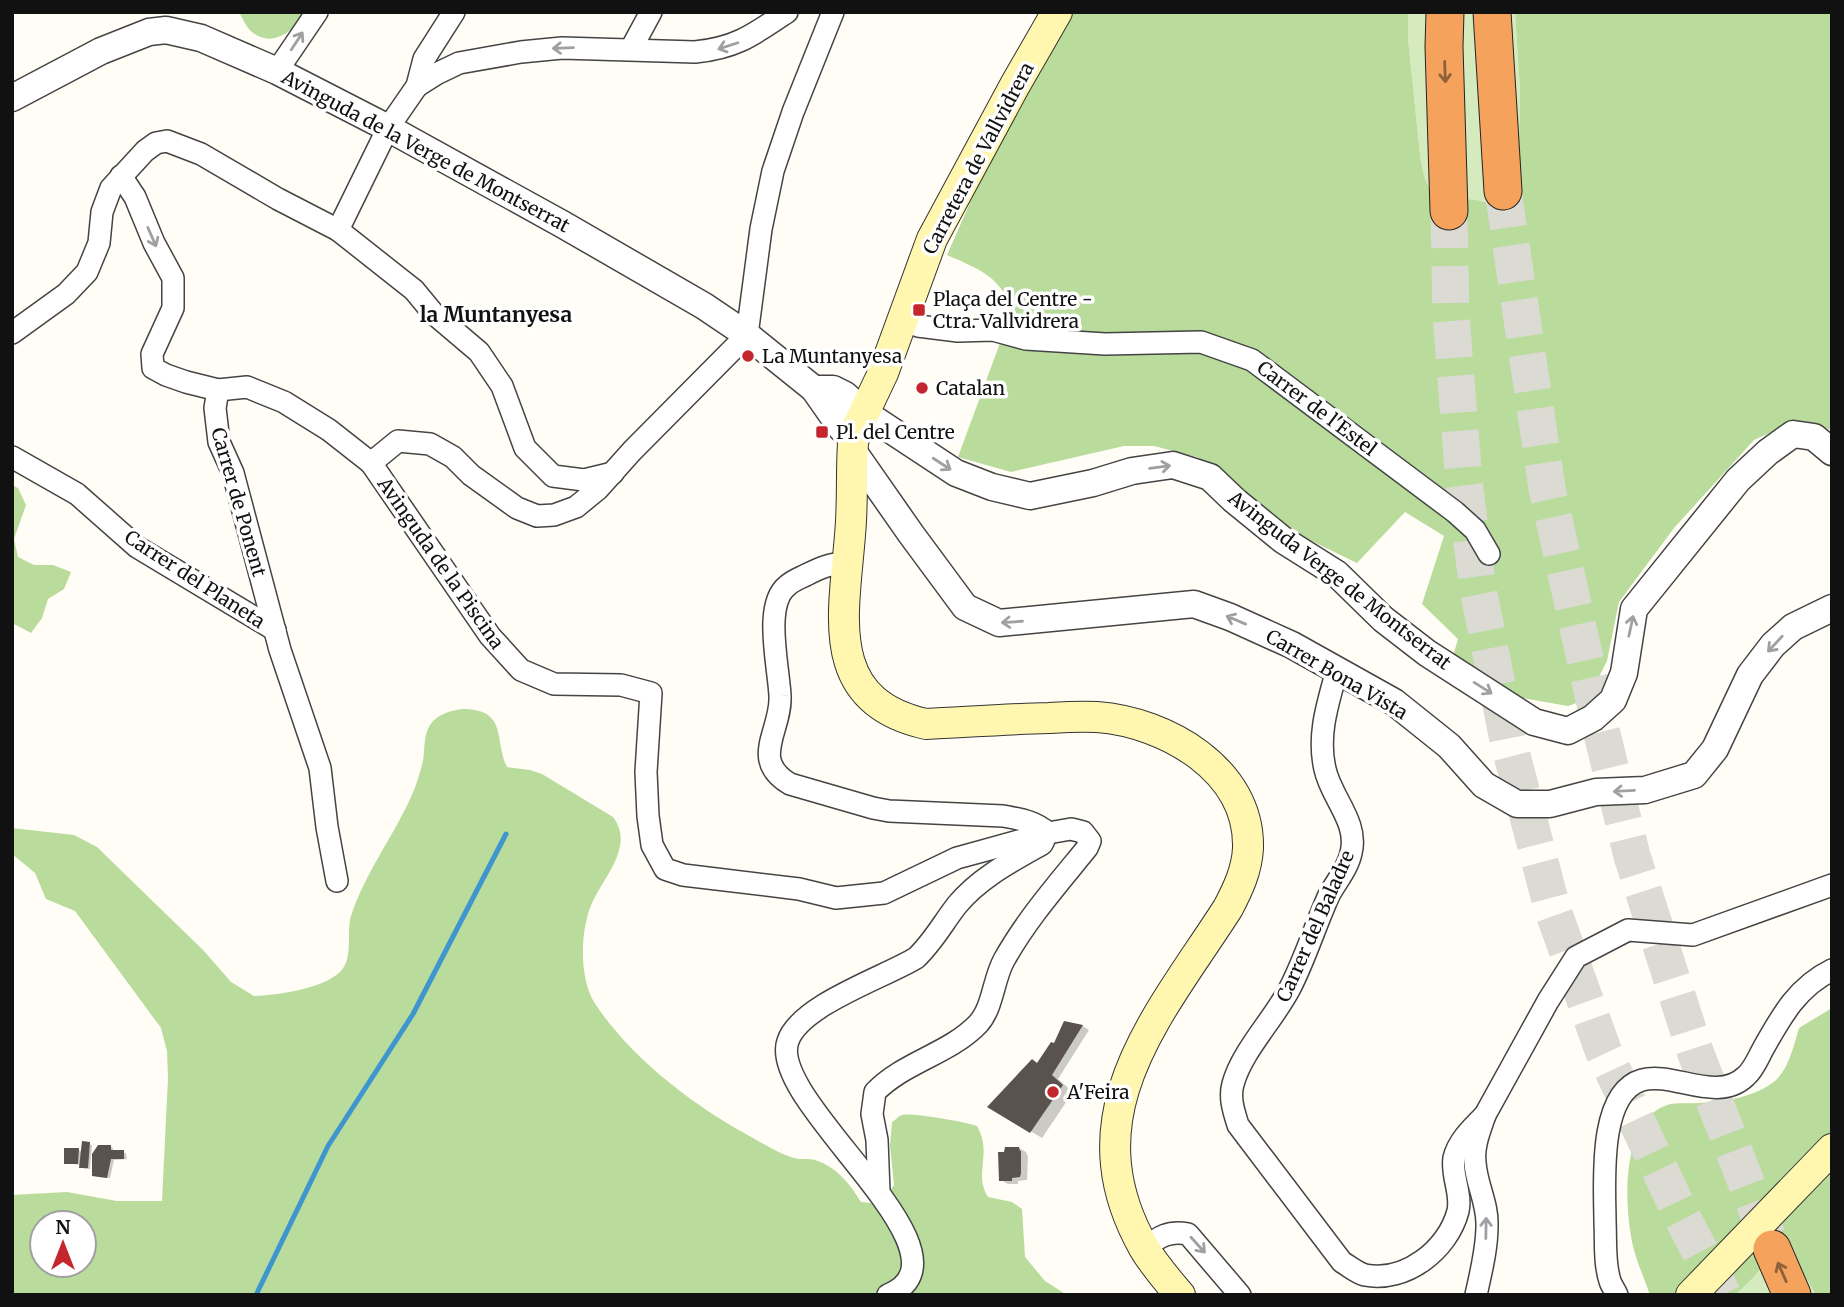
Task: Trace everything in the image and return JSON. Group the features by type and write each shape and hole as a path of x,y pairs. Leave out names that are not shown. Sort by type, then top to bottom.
{"highway":[{"path":"1445,12 1449,211"},
{"path":"1492,12 1503,191"},
{"path":"1772,1249 1792,1295"}],"main road":[{"name":"Carretera de Vallvidrera","path":"857,433 878,386 932,239 1014,85 1057,12"},
{"path":"857,433 843,629 851,668 865,690 884,708 902,719 926,724 1095,717 1133,723 1164,734 1202,758 1221,776 1241,806 1247,828 1248,848 1238,889 1131,1063 1118,1106 1115,1139 1119,1191 1144,1248 1180,1295"},
{"path":"1691,1295 1832,1149"}],"street":[{"path":"278,71 317,12"},
{"path":"338,230 388,128 416,86 424,59 454,12"},
{"path":"631,49 650,12"},
{"path":"416,86 459,62 562,48 695,52 725,48 747,38 787,12"},
{"path":"371,463 398,441 430,444 453,457 471,475 517,508 537,516 554,515 576,507 598,489 747,335 761,229 773,171 833,12"},
{"name":"Avinguda de la Verge de Montserrat","path":"12,98 130,38 166,30 201,38 278,71 388,128 655,277 747,335 814,389 842,429 857,433"},
{"path":"12,333 66,294 86,272 99,243 102,212 111,188 145,151 156,143 167,141 201,154 338,230 414,290 433,313 479,352 502,386 525,448 554,476 584,480 613,473"},
{"path":"121,176 135,197 154,243 173,278 173,309 152,354 153,368 166,375 218,390"},
{"name":"Carrer de l'Estel","path":"902,320 918,326 958,331 993,330 1026,339 1105,344 1201,342 1252,360 1455,512 1475,530 1489,554"},
{"name":"Avinguda de la Piscina","path":"218,390 247,387 284,402 329,430 371,463 490,636 521,670 554,684 621,684 651,694 646,772 648,816 652,845 665,869 683,875 799,889 836,898 884,893 957,858 1048,832"},
{"name":"Carrer de Ponent","path":"218,390 215,408 219,442 233,473 275,630 320,768 337,881"},
{"name":"Avinguda Verge de Montserrat","path":"857,433 992,487 1030,496 1093,484 1132,471 1172,465 1210,477 1283,540 1337,574 1383,619 1427,653 1534,722 1568,731 1593,718 1613,700 1624,673 1634,609 1738,480 1768,452 1793,434 1814,437 1832,452"},
{"name":"Carrer Bona Vista","path":"857,433 911,534 965,607 999,623 1194,604 1292,645 1394,702 1449,746 1484,785 1517,804 1550,804 1596,792 1645,790 1694,775 1715,749 1750,675 1773,645 1793,626 1832,608"},
{"name":"Carrer del Planeta","path":"12,457 77,495 137,547 275,630"},
{"path":"847,563 833,563 807,574 785,586 777,598 774,614 781,698 769,748 769,761 779,778 790,784 873,808 1024,819 1048,832 1071,829 1083,832 1090,841 1030,917 1003,963 987,1011 979,1023 957,1041 901,1072 875,1092 872,1114 877,1140 879,1192"},
{"name":"Carrer del Baladre","path":"1337,670 1324,717 1322,741 1324,767 1331,790 1348,820 1353,836 1351,854 1330,894 1290,988 1243,1061 1233,1083 1231,1099 1238,1125 1342,1262 1363,1275 1383,1276 1402,1273 1421,1262 1437,1248 1450,1231 1458,1211 1459,1192 1454,1158 1468,1132 1485,1115"},
{"path":"888,1295 898,1291 908,1278 913,1261 909,1238 879,1192 809,1103 790,1074 786,1056 788,1040 810,1016 828,1002 916,958 927,948 957,904 991,875 1042,844 1048,832"},
{"path":"1476,1295 1488,1224 1485,1199 1475,1164 1475,1147 1485,1115 1548,1001 1576,957 1628,930 1693,934 1832,885"},
{"path":"1617,1295 1610,1281 1606,1251 1604,1179 1606,1140 1619,1100 1628,1088 1643,1079 1706,1087 1733,1084 1745,1078 1785,1010 1797,995 1829,972"},
{"path":"1144,1248 1162,1235 1177,1231 1188,1234 1240,1295"}],"green space":[{"path":"239,12 305,12 289,31 268,39 252,32"},
{"path":"1073,12 1408,12 1408,39 1420,154 1426,181 1441,205 1467,199 1493,205 1518,185 1520,91 1515,12 1832,12 1832,430 1796,421 1754,440 1674,528 1619,602 1607,661 1588,699 1568,706 1517,697 1453,656 1458,639 1422,604 1444,536 1405,512 1357,563 1289,530 1259,510 1234,480 1197,457 1154,446 1124,446 1011,472 958,457 1011,313 1003,291 996,283 979,270 947,255 991,155"},
{"path":"1408,12 1515,12 1520,91 1518,185 1493,205 1467,199 1441,205 1428,190 1422,173 1408,39"},
{"path":"12,485 18,488 26,505 14,539 18,557 34,565 53,565 71,572 64,589 48,599 42,618 31,633 12,623"},
{"path":"462,709 487,714 497,728 507,767 542,774 613,817 621,839 615,861 592,903 585,926 583,953 586,980 594,1002 608,1022 662,1077 725,1122 775,1150 797,1159 815,1160 830,1167 847,1183 861,1202 881,1204 894,1185 890,1146 892,1122 899,1116 926,1116 977,1126 983,1146 982,1180 988,1197 1012,1202 1022,1209 1025,1257 1045,1281 1067,1295 12,1295 12,1195 67,1192 117,1201 162,1201 168,1078 167,1051 161,1028 75,911 46,899 35,873 12,854 12,828 74,835 97,847 204,951 231,982 254,996 299,990 332,978 344,966 348,953 351,916 357,900 413,793 423,761 428,729 433,721 448,712"},
{"path":"1832,1008 1832,1295 1816,1295 1792,1254 1781,1246 1735,1295 1650,1295 1634,1250 1628,1213 1629,1169 1640,1129 1651,1114 1667,1105 1729,1100 1749,1095 1775,1081 1784,1070 1799,1028"},
{"path":"1781,1245 1792,1254 1816,1295 1735,1295 1750,1281"}],"building":[{"path":"1064,1021 1083,1025 1052,1075 1063,1085 1030,1133 987,1107 1032,1059 1037,1063 1051,1042 1054,1043"},
{"path":"82,1141 90,1142 88,1168 79,1168"},
{"path":"98,1145 111,1145 111,1150 124,1150 124,1159 111,1159 107,1178 92,1176 92,1154"},
{"path":"1005,1147 1019,1147 1021,1151 1020,1177 1012,1178 1012,1181 999,1181 998,1152 1004,1152"},
{"path":"64,1148 79,1148 78,1164 64,1164"}],"waterway":[{"path":"256,1295 328,1146 413,1014 506,834"}],"tunnel":[{"path":"1503,191 1547,488 1632,856 1696,1054 1772,1249"},
{"path":"1449,211 1451,315 1464,482 1478,589 1508,740 1552,908 1603,1050 1682,1217 1723,1295"}],"place":[{"name":"Plaça del Centre - Ctra. Vallvidrera","path":"919,310"},
{"name":"La Muntanyesa","path":"748,356"},
{"name":"Catalan","path":"922,388"},
{"name":"Pl. del Centre","path":"822,432"},
{"name":"A'Feira","path":"1053,1092"}],"district":[{"name":"la Muntanyesa","path":"496,315"}]}
